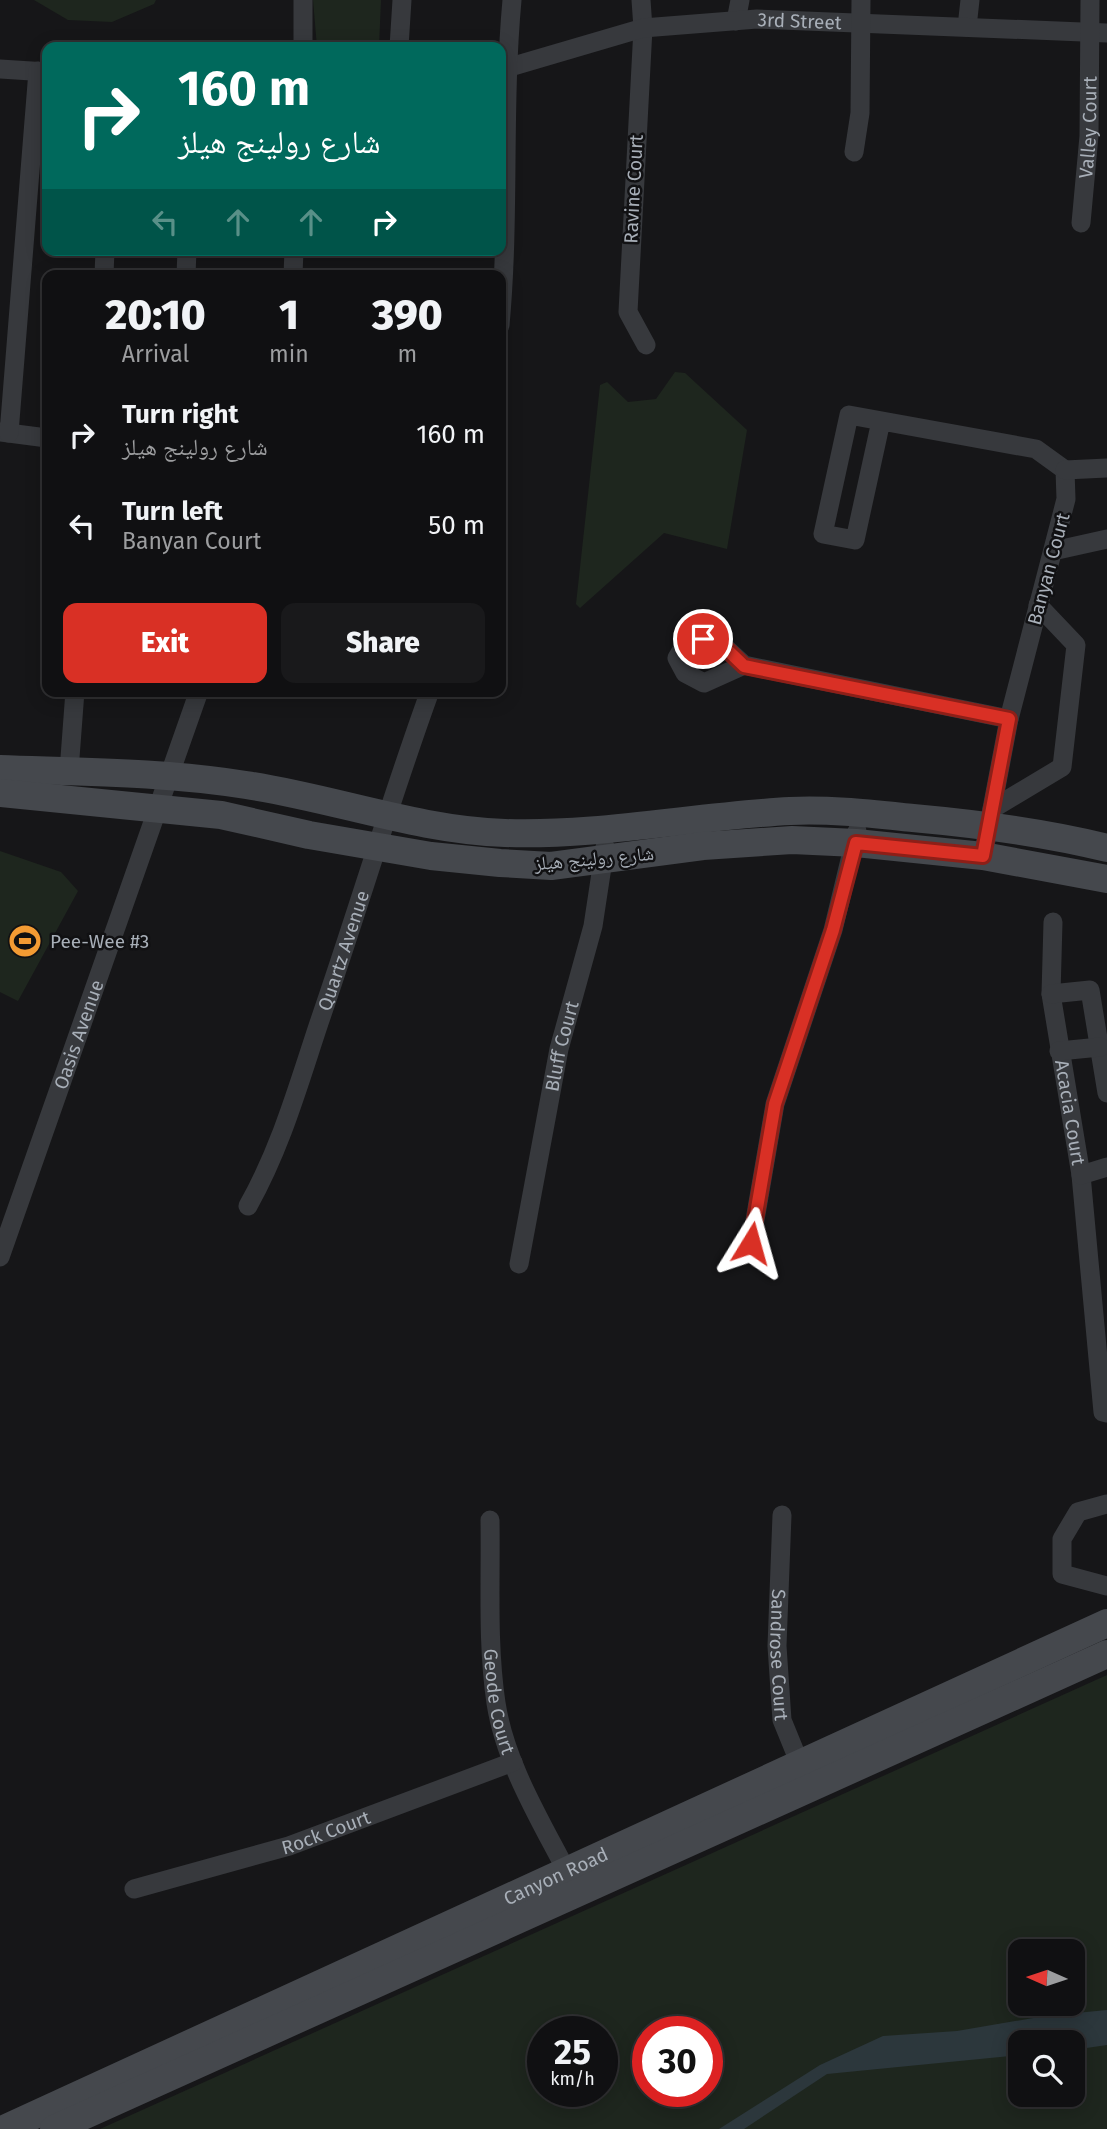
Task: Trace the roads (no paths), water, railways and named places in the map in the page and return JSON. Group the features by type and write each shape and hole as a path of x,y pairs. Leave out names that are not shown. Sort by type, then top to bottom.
{"main road":[{"name":"شارع رولينج هيلز","path":"0,769 170,775 248,785 437,826 504,833 607,829 794,811 990,817 1107,848"},
{"name":"شارع رولينج هيلز","path":"0,793 221,815 309,835 377,844 431,856 500,863 551,866 703,846 792,840 856,843 983,856 1107,879"},
{"name":"Canyon Road","path":"54,2129 805,1776 1107,1623"},
{"name":"Canyon Road","path":"4,2129 566,1870 1107,1654"}],"street":[{"path":"303,0 303,42"},
{"path":"398,42 402,0"},
{"path":"506,46 512,0"},
{"name":"Ravine Court","path":"641,0 643,28 628,312 646,345"},
{"path":"736,21 740,0"},
{"path":"854,152 860,113 861,0"},
{"path":"967,27 970,0"},
{"name":"Valley Court","path":"1080,223 1098,32 1090,0"},
{"name":"3rd Street","path":"506,68 643,28 736,21 1098,32"},
{"path":"0,69 42,71 5,433 42,437"},
{"path":"506,208 506,270"},
{"path":"881,421 855,540 823,534 849,415 1036,449 1065,470 1107,468"},
{"name":"Banyan Court","path":"983,856 1009,719 1066,499 1065,470"},
{"path":"1053,551 1107,539"},
{"path":"990,817 1062,768 1076,645 1038,605"},
{"path":"744,666 1009,719"},
{"path":"69,772 75,697"},
{"name":"Oasis Avenue","path":"0,1257 197,697"},
{"name":"Quartz Avenue","path":"248,1206 272,1163 385,814 428,697"},
{"path":"751,1243 775,1104 833,930 856,843 858,813"},
{"name":"Bluff Court","path":"519,1264 559,1049 593,926 607,829"},
{"name":"Acacia Court","path":"1053,922 1051,994 1081,1175 1103,1412 1107,1413"},
{"name":"Acacia Court","path":"1051,994 1090,990 1107,1093"},
{"name":"Acacia Court","path":"1059,1051 1100,1047"},
{"name":"Acacia Court","path":"1081,1175 1107,1167"},
{"path":"1107,1504 1078,1512 1062,1539 1062,1574 1107,1586"},
{"name":"Sandrose Court","path":"782,1515 777,1646 782,1720 805,1776"},
{"name":"Geode Court","path":"491,1520 490,1623 496,1704 513,1762 566,1870"},
{"name":"Rock Court","path":"134,1889 289,1846 513,1762"}],"place":[{"name":"Pee-Wee #3","path":"25,941"}]}
